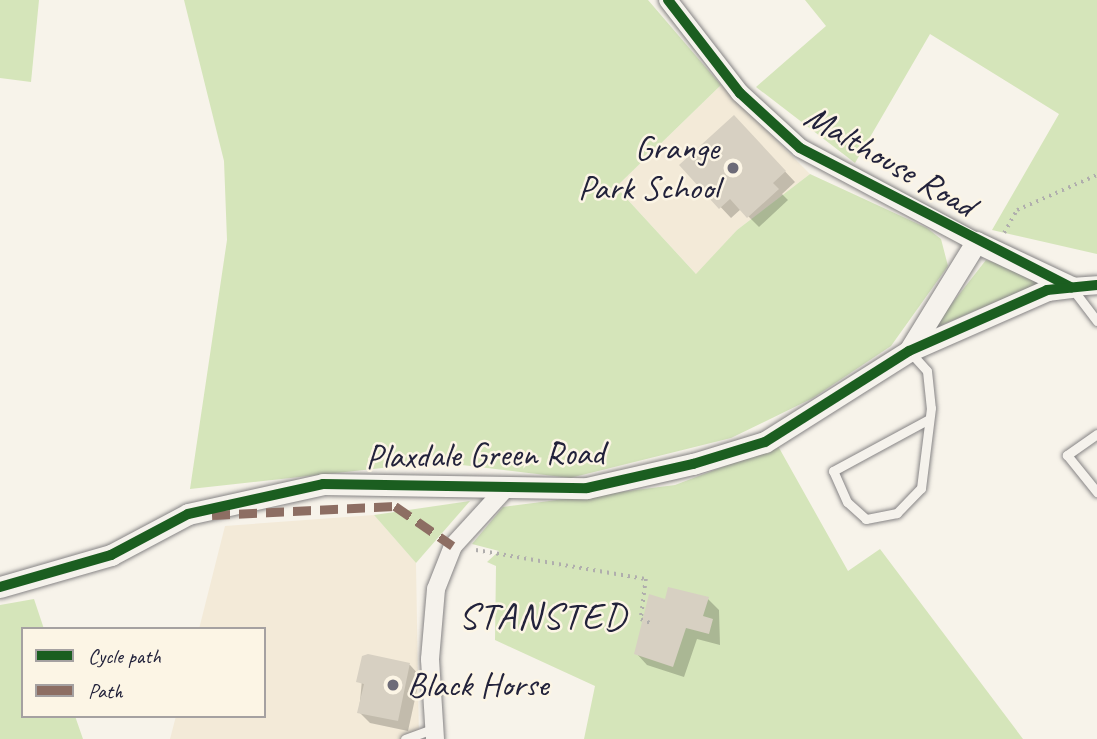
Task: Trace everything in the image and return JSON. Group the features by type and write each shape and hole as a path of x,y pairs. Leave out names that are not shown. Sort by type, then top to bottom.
{"street":[{"name":"Malthouse Road","path":"667,0 740,93 800,148 985,246"},
{"path":"985,246 1071,287 1097,285"},
{"name":"Plaxdale Green Road","path":"909,351 985,246"},
{"name":"Plaxdale Green Road","path":"0,587 111,555 188,514 323,484 505,489 587,488 765,442 909,351 1047,290 1071,287"},
{"path":"435,734 430,659 436,589 453,545 505,489"}],"lane":[{"path":"1071,287 1097,321"},
{"path":"909,351 927,370 929,419 921,488 897,513 866,519 847,502 833,471 929,419"},
{"path":"1097,434 1067,455 1097,492"},
{"path":"405,739 435,734"}],"path":[{"path":"985,246 1017,210 1097,175"},
{"path":"453,545 646,579 641,619 650,623"}],"shaded area":[{"path":"721,85 810,174 737,230 698,276 616,187"},
{"path":"374,515 416,563 419,739 170,739 175,718 266,718 266,627 200,627 225,526"}],"green space":[{"path":"0,0 39,0 31,82 0,78"},
{"path":"184,0 648,0 721,85 616,187 696,274 737,230 810,174 927,228 941,239 948,266 891,346 813,398 731,438 570,478 437,462 190,489 227,240 224,161"},
{"path":"805,0 1097,0 1097,254 992,230 1059,114 930,34 855,163 756,87 826,26"},
{"path":"986,260 1050,279 932,329"},
{"path":"778,446 848,571 880,549 1023,739 584,739 595,686 495,640 496,566 487,562 499,551 472,544 503,507 675,485"},
{"path":"470,501 416,563 374,515"},
{"path":"34,599 43,627 21,627 21,718 76,718 83,739 0,739 0,605"}],"building":[{"name":"Grange Park School","path":"734,115 786,171 773,183 779,189 747,218 730,199 719,209 679,165"},
{"path":"668,587 709,597 703,616 713,619 709,634 686,628 673,667 634,654 649,594 665,599"},
{"path":"368,654 410,663 398,721 357,713 364,684 356,682 362,656"}],"marked path":[{"path":"212,515 395,506 453,546"}],"cycle path":[{"path":"668,0 740,93 800,148 1071,287"},
{"path":"0,587 111,555 188,514 323,484 587,488 693,464 765,442 909,351 1047,290 1097,285"}],"place":[{"name":"Grange Park School","path":"733,168"},
{"name":"Black Horse","path":"393,685"}],"district":[{"name":"STANSTED","path":"543,616"}]}
